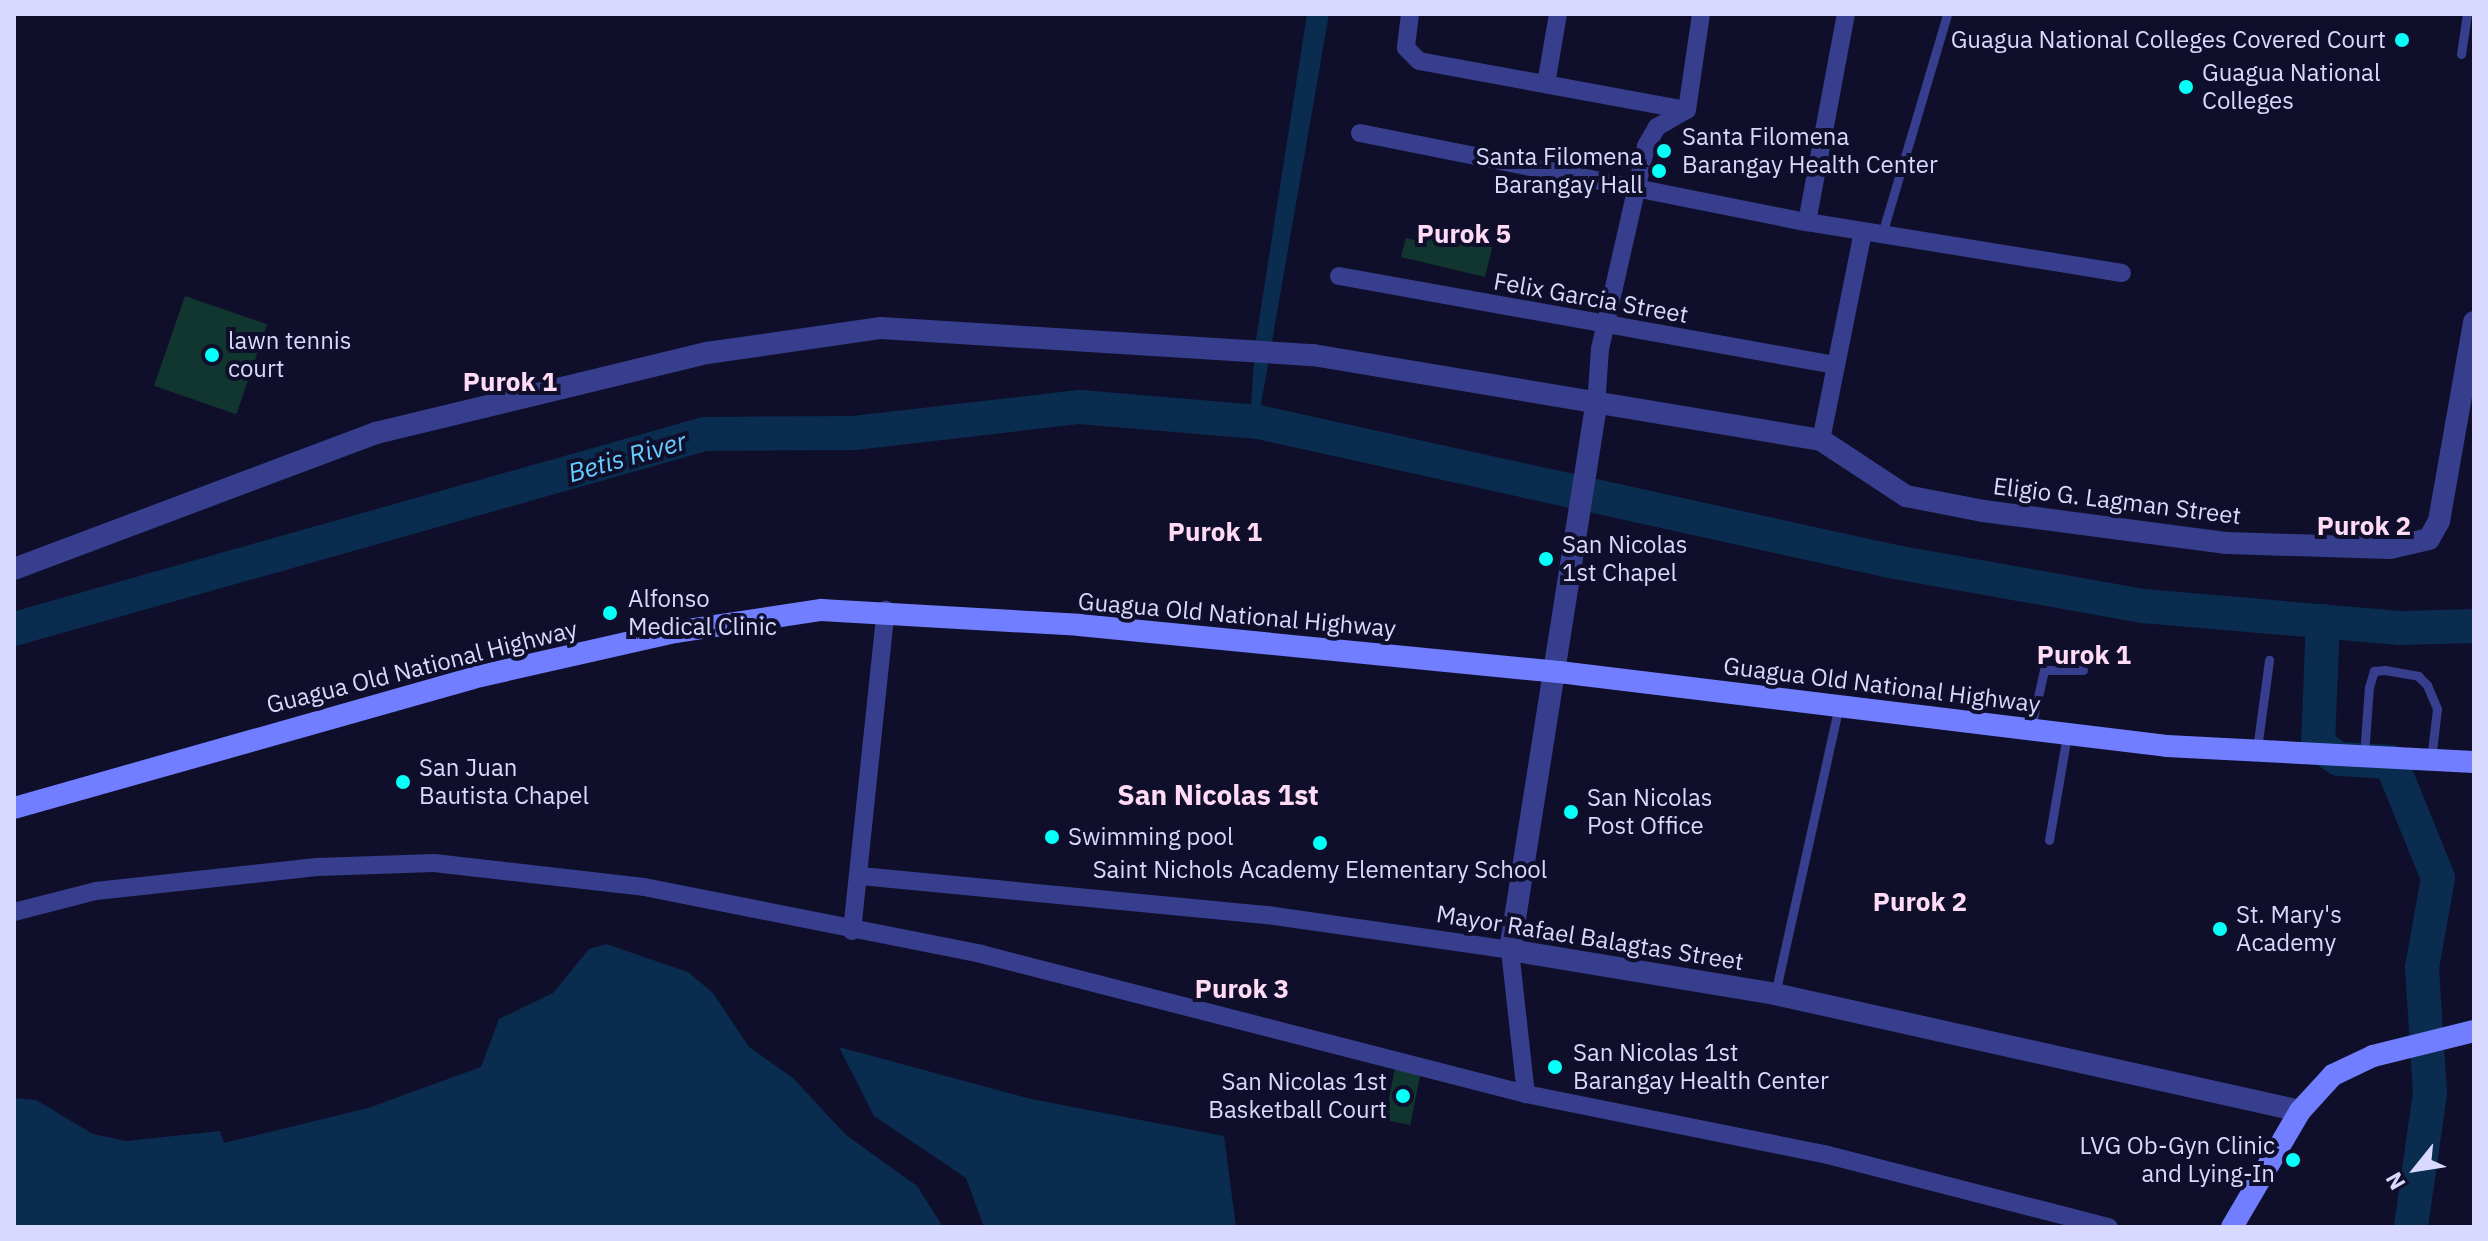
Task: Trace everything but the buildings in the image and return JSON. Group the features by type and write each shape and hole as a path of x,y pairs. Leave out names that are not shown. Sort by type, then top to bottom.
{"main road":[{"name":"Guagua Old National Highway","path":"14,808 486,675 675,632 821,610 886,610 1559,672 1839,703 2067,735 2257,752 2474,762"},
{"path":"2232,1227 2300,1111 2345,1066 2474,1031"}],"street":[{"path":"1410,14 1406,48 1419,61 1687,110"},
{"path":"1546,84 1558,14"},
{"path":"1687,110 1701,14"},
{"path":"1807,222 1846,14"},
{"path":"1526,1094 1510,950 1559,672 1606,326 1633,190 1657,127 1687,110"},
{"path":"1360,133 1633,190 1807,222 2122,273"},
{"path":"1821,440 1835,365 1873,232"},
{"name":"Felix Garcia Street","path":"1339,276 1835,365"},
{"name":"Eligio G. Lagman Street","path":"14,569 376,433 707,353 881,328 1278,351 1596,406 1821,440 1906,496 1983,511 2227,543 2405,546 2429,539 2439,521 2474,322"},
{"path":"852,931 861,876 886,610"},
{"path":"14,912 96,891 192,878 434,863 644,887 1112,986 1526,1094 1824,1154 2109,1227"},
{"name":"Mayor Rafael Balagtas Street","path":"861,876 1268,915 1510,950 1775,994 2300,1111"}],"lane":[{"path":"1873,232 1947,14"},
{"path":"2461,54 2467,14"},
{"path":"2257,752 2269,660"},
{"path":"2031,731 2044,670 2083,670"},
{"path":"2359,756 2369,687 2374,671 2385,670 2418,676 2427,685 2437,709 2431,759"},
{"path":"1775,994 1839,703"},
{"path":"2049,840 2067,735"}],"green space":[{"path":"1426,229 1493,244 1485,277 1401,257 1406,238 1423,242"},
{"name":"lawn tennis court","path":"185,296 267,324 236,414 154,386"},
{"name":"San Nicolas 1st Basketball Court","path":"1395,1068 1421,1073 1410,1125 1385,1120"}],"water":[{"path":"1307,14 1329,14 1259,416 1251,405 1255,346"},
{"path":"606,944 688,972 713,993 749,1047 793,1078 846,1135 917,1186 943,1227 14,1227 14,1098 36,1100 93,1134 126,1141 220,1131 224,1143 368,1108 481,1067 499,1019 553,993 589,949"},
{"path":"839,1047 1031,1099 1224,1136 1236,1227 984,1227 966,1178 874,1116"}],"waterway":[{"name":"Betis River","path":"14,629 705,434 854,433 1080,407 1258,422 1890,561 2143,606 2402,628 2474,626"},
{"path":"2323,621 2318,745 2339,759 2391,762 2438,878 2422,968 2430,1093 2411,1227"}],"place":[{"name":"Guagua National Colleges Covered Court","path":"2402,40"},
{"name":"Guagua National Colleges","path":"2186,87"},
{"name":"Santa Filomena Barangay Health Center","path":"1664,151"},
{"name":"Santa Filomena Barangay Hall","path":"1659,171"},
{"name":"lawn tennis court","path":"212,355"},
{"name":"San Nicolas 1st Chapel","path":"1546,559"},
{"name":"Alfonso Medical Clinic","path":"610,613"},
{"name":"San Juan Bautista Chapel","path":"403,782"},
{"name":"San Nicolas Post Office","path":"1571,812"},
{"name":"Swimming pool","path":"1052,837"},
{"name":"Saint Nichols Academy Elementary School","path":"1320,843"},
{"name":"St. Mary's Academy","path":"2220,929"},
{"name":"San Nicolas 1st Barangay Health Center","path":"1555,1067"},
{"name":"San Nicolas 1st Basketball Court","path":"1403,1096"},
{"name":"LVG Ob-Gyn Clinic and Lying-In","path":"2293,1160"}],"district":[{"name":"Purok 5","path":"1464,234"},
{"name":"Purok 1","path":"510,382"},
{"name":"Purok 2","path":"2364,526"},
{"name":"Purok 1","path":"1215,532"},
{"name":"Purok 1","path":"2084,655"},
{"name":"San Nicolas 1st","path":"1218,795"},
{"name":"Purok 2","path":"1920,902"},
{"name":"Purok 3","path":"1242,989"}]}
